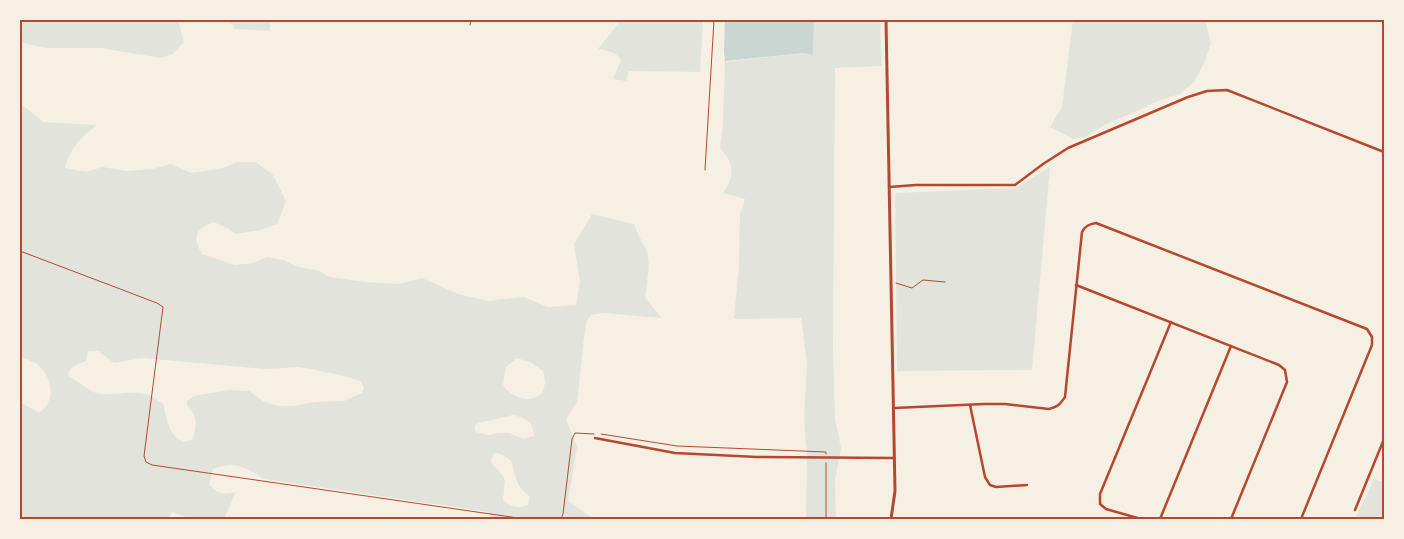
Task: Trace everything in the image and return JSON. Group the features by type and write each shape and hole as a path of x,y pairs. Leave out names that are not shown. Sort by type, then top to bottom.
{"street":[{"path":"886,20 895,492 891,519"},
{"path":"889,187 916,185 1015,185 1068,148 1188,97 1207,91 1227,90 1384,152"},
{"path":"894,408 1005,404 1049,409 1056,408 1065,397 1082,232 1090,224 1096,223 1367,329 1372,337 1372,345 1301,519"},
{"path":"1076,285 1279,365 1285,370 1287,382 1230,519"},
{"path":"1141,519 1106,509 1100,504 1100,494 1171,322"},
{"path":"1160,519 1231,346"},
{"path":"970,406 985,477 990,485 996,487 1027,485"},
{"path":"595,438 675,453 757,457 894,458"},
{"path":"1355,510 1384,439"}],"lane":[{"path":"470,25 471,20"},
{"path":"705,170 714,20"}],"path":[{"path":"20,251 163,307 144,456 146,462 152,465 525,519"},
{"path":"895,283 912,288 923,280 945,282"},
{"path":"826,458 826,519"}],"shaded area":[{"path":"20,20 178,20 184,42 173,54 161,58 101,48 45,48 20,42"},
{"path":"229,20 270,20 270,31 235,29"},
{"path":"619,20 703,20 700,72 629,71 626,81 613,79 621,60 614,53 598,49 618,24"},
{"path":"725,20 814,20 813,55 804,53 726,61 725,64"},
{"path":"814,20 880,20 882,66 835,68 833,347 835,419 841,448 835,480 836,519 806,519 807,454 804,418 807,362 801,318 734,319 739,264 740,214 745,199 723,193 730,181 732,170 728,159 720,148 723,123 725,62 804,53 813,54"},
{"path":"1073,20 1205,20 1211,43 1204,63 1194,82 1180,94 1160,100 1106,124 1085,137 1073,139 1050,127 1062,107"},
{"path":"20,105 43,122 97,125 76,144 69,155 65,168 86,172 102,167 127,171 152,169 170,164 191,173 223,168 237,162 256,162 273,175 286,201 277,224 261,230 235,234 214,222 199,231 196,238 202,254 235,265 253,263 267,257 284,260 295,266 320,271 329,277 398,284 422,278 458,294 488,301 524,297 548,307 576,305 580,282 574,244 592,214 634,224 648,255 649,267 645,298 662,318 604,313 591,315 587,320 577,402 566,419 577,447 568,501 594,519 491,519 489,512 264,479 240,466 228,465 213,469 209,485 221,493 236,492 224,519 191,519 172,512 169,519 20,519 20,402 39,413 48,403 50,389 47,376 43,370 34,362 20,357","holes":["88,351 98,351 114,363 142,358 265,369 299,367 360,381 364,387 362,393 344,401 315,402 293,406 278,406 263,401 249,391 229,390 194,396 187,401 195,416 195,429 193,439 186,442 176,437 173,433 166,417 164,405 153,397 139,393 100,394 69,377 68,374 71,368 86,361","517,358 532,363 543,371 545,383 542,391 533,399 520,398 513,395 503,385 506,367","513,415 528,421 534,431 534,436 524,439 509,433 489,435 476,432 474,426 478,423","497,453 511,461 518,483 522,490 530,497 528,505 515,507 503,500 505,481 491,462 493,454"]},
{"path":"1050,167 1032,370 897,371 895,193 1015,188"},
{"path":"1374,479 1384,482 1384,519 1355,519"}]}
